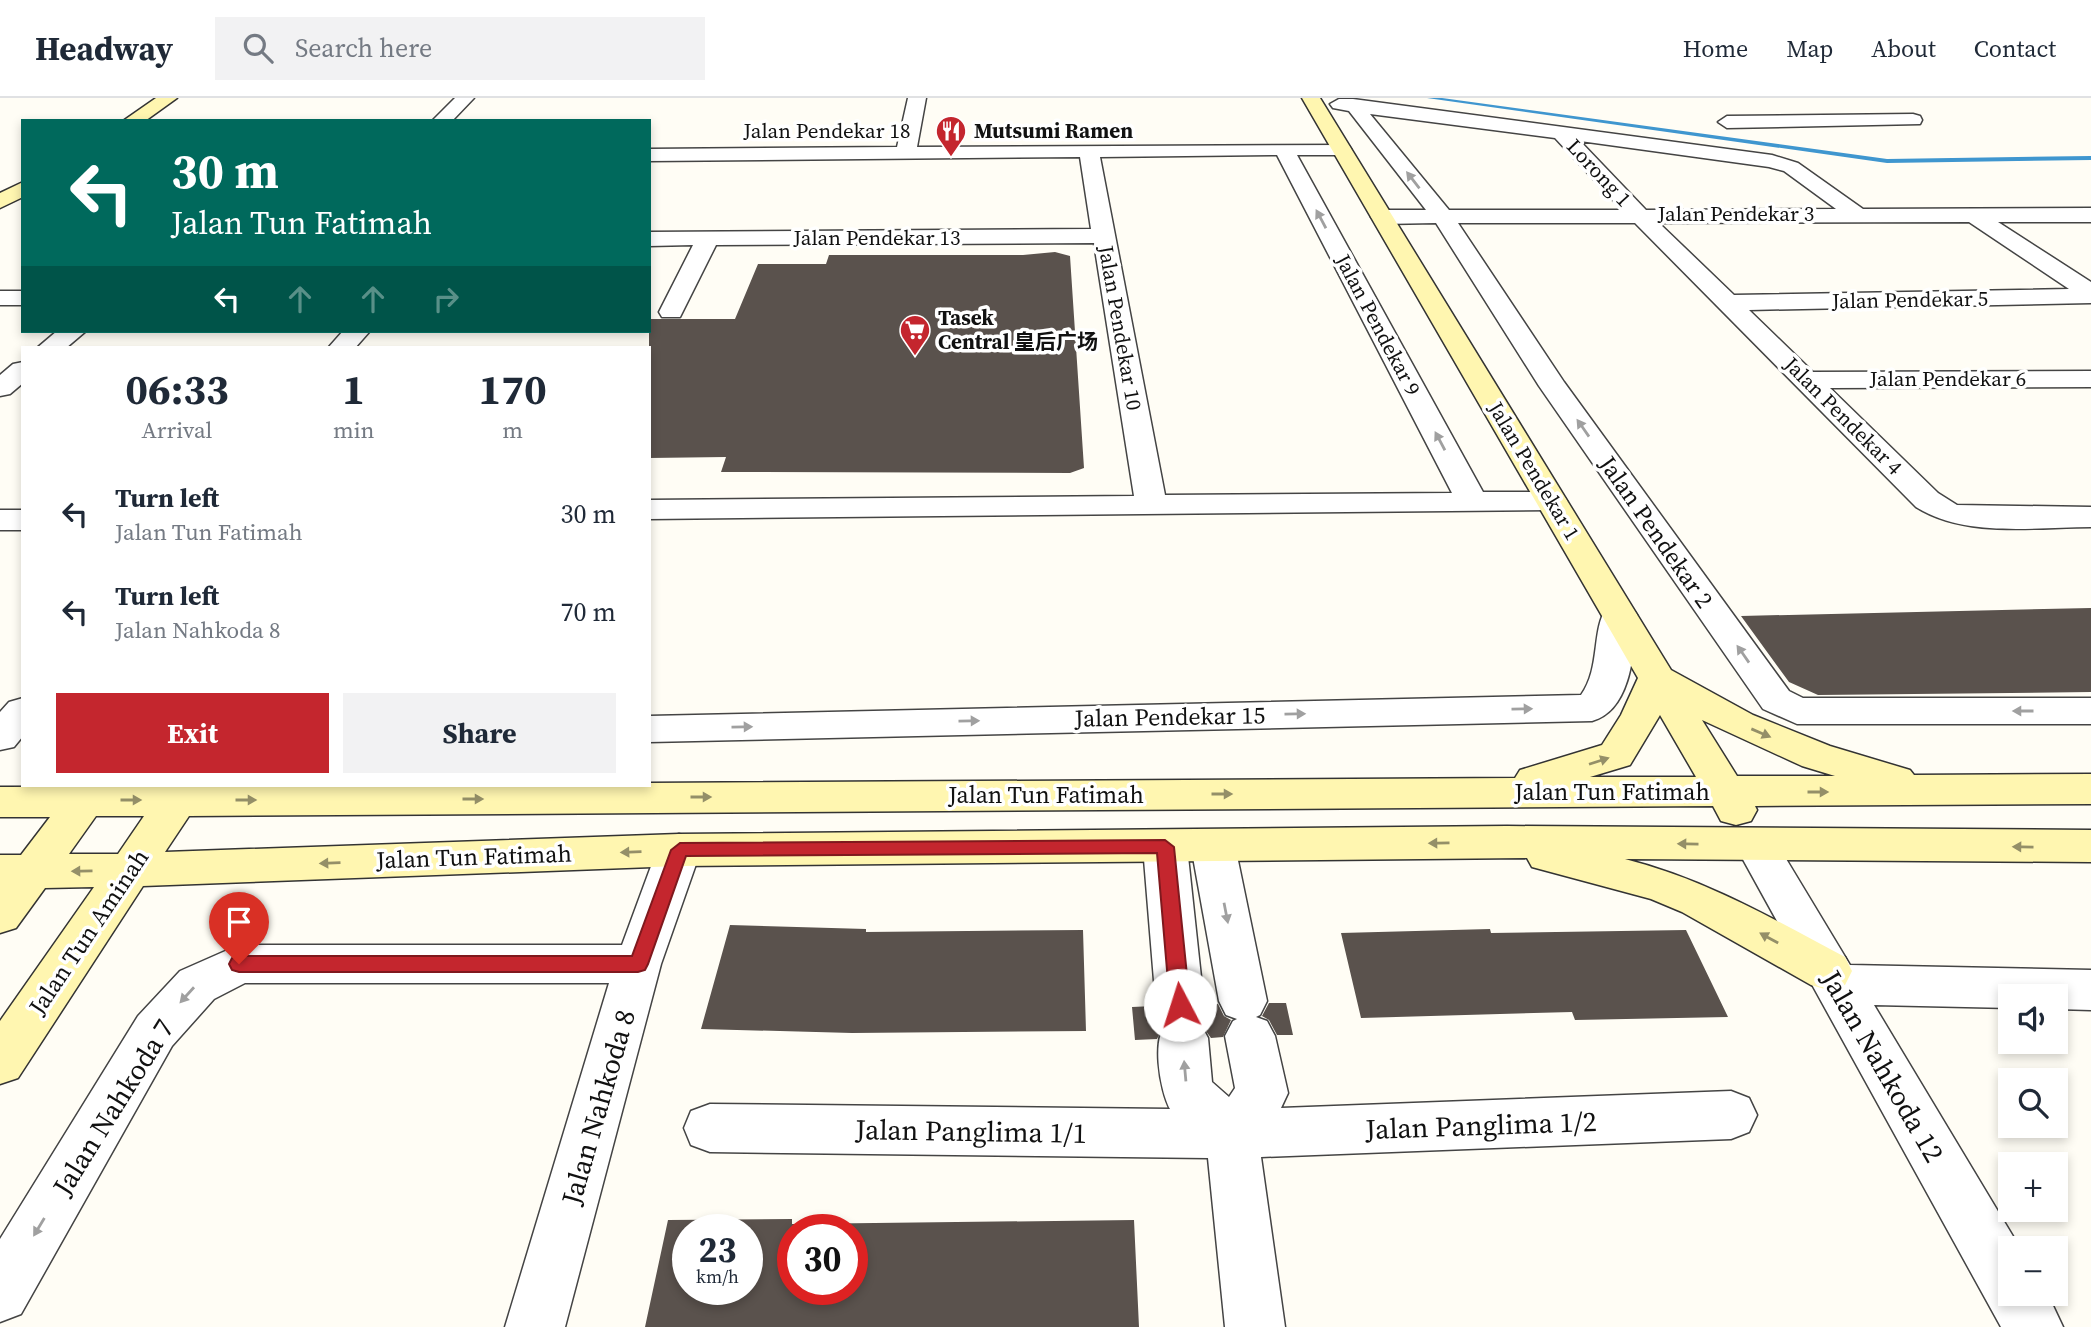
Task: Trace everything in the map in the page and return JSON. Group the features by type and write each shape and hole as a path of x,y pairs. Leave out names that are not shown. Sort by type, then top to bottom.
{"main road":[{"path":"135,119 168,98"},
{"name":"Jalan Pendekar 1","path":"1312,100 1756,845"},
{"path":"0,202 21,189"},
{"path":"1486,792 1558,775 1616,755 1640,717 1657,678 1740,724 1816,756 1932,791"},
{"name":"Jalan Tun Fatimah","path":"0,802 2091,789"},
{"path":"981,796 996,809 1009,815 1176,811 1196,818 1206,827 1213,846"},
{"path":"0,915 16,871 86,800"},
{"name":"Jalan Tun Aminah","path":"0,1062 177,801"},
{"path":"1507,842 1586,868 1661,885 1699,900 1833,977"},
{"name":"Jalan Tun Fatimah","path":"16,871 131,870 680,850 1507,842 2091,846"}],"street":[{"path":"443,119 465,98"},
{"path":"906,153 917,98"},
{"path":"1312,100 1784,164 1856,214"},
{"name":"Jalan Pendekar 2","path":"1353,104 1442,216 1553,386 1776,700 1784,707 1797,711 2091,711"},
{"path":"1727,122 1915,123 1886,104"},
{"name":"Lorong 1","path":"1560,132 1638,215"},
{"name":"Jalan Pendekar 18","path":"651,155 1341,149"},
{"name":"Jalan Pendekar 9","path":"1284,150 1472,501"},
{"name":"Jalan Pendekar 10","path":"1090,152 1151,505"},
{"name":"Jalan Pendekar 4","path":"1638,215 1927,500 1945,512 1968,517 2091,517"},
{"path":"1973,215 2091,295"},
{"name":"Jalan Pendekar 3","path":"1382,217 2091,215"},
{"name":"Jalan Pendekar 13","path":"651,239 1104,236"},
{"path":"671,312 708,239"},
{"name":"Jalan Pendekar 5","path":"1729,303 2091,295"},
{"path":"0,298 21,298"},
{"path":"53,346 70,333"},
{"path":"0,388 21,372"},
{"name":"Jalan Pendekar 6","path":"1806,380 2091,379"},
{"path":"651,510 1551,500"},
{"path":"0,520 21,520"},
{"name":"Jalan Pendekar 15","path":"651,729 1592,708 1605,692 1615,662 1619,615"},
{"path":"0,738 21,713"},
{"path":"0,738 21,739"},
{"name":"Jalan Nahkoda 12","path":"1756,845 1998,1265"},
{"path":"1213,846 1262,1093 1232,1134"},
{"path":"1165,847 1187,1092 1232,1134 1255,1327"},
{"name":"Jalan Nahkoda 8","path":"535,1327 638,964 680,850"},
{"name":"Jalan Nahkoda 7","path":"0,1293 155,1031 197,985 239,964 638,964"},
{"path":"1833,977 2091,990"},
{"name":"Jalan Panglima 1/2","path":"1232,1134 1731,1115"},
{"name":"Jalan Panglima 1/1","path":"710,1128 1232,1134"},
{"path":"2021,1306 2033,1327"}],"building":[{"name":"Tasek Central 皇后广场","path":"1055,252 1070,256 1084,468 1070,473 721,472 726,457 651,458 651,319 735,319 758,264 826,264 829,255 1023,255"},
{"path":"2091,608 2091,692 1818,695 1789,682 1741,616"},
{"path":"730,925 866,929 866,932 1083,930 1086,1031 852,1033 701,1029"},
{"path":"1490,929 1491,933 1686,930 1728,1017 1575,1020 1572,1012 1361,1018 1341,933"},
{"path":"1269,1003 1286,1003 1293,1035 1277,1035 1269,1020 1262,1016"},
{"path":"1218,1004 1224,1016 1231,1020 1223,1037 1211,1038 1198,1020 1207,1005"},
{"path":"1154,1006 1165,1023 1157,1039 1135,1040 1132,1007"},
{"path":"763,1219 777,1219 777,1305 868,1305 868,1223 1134,1220 1139,1327 645,1327 668,1220 672,1220 672,1305 763,1305"}],"waterway":[{"path":"1430,98 1887,161 2091,158"}],"place":[{"name":"Mutsumi Ramen","path":"951,158"},
{"name":"Tasek Central 皇后广场","path":"915,357"}],"route":[{"path":"239,964 638,964 680,850 1165,847 1180,1005"}]}
